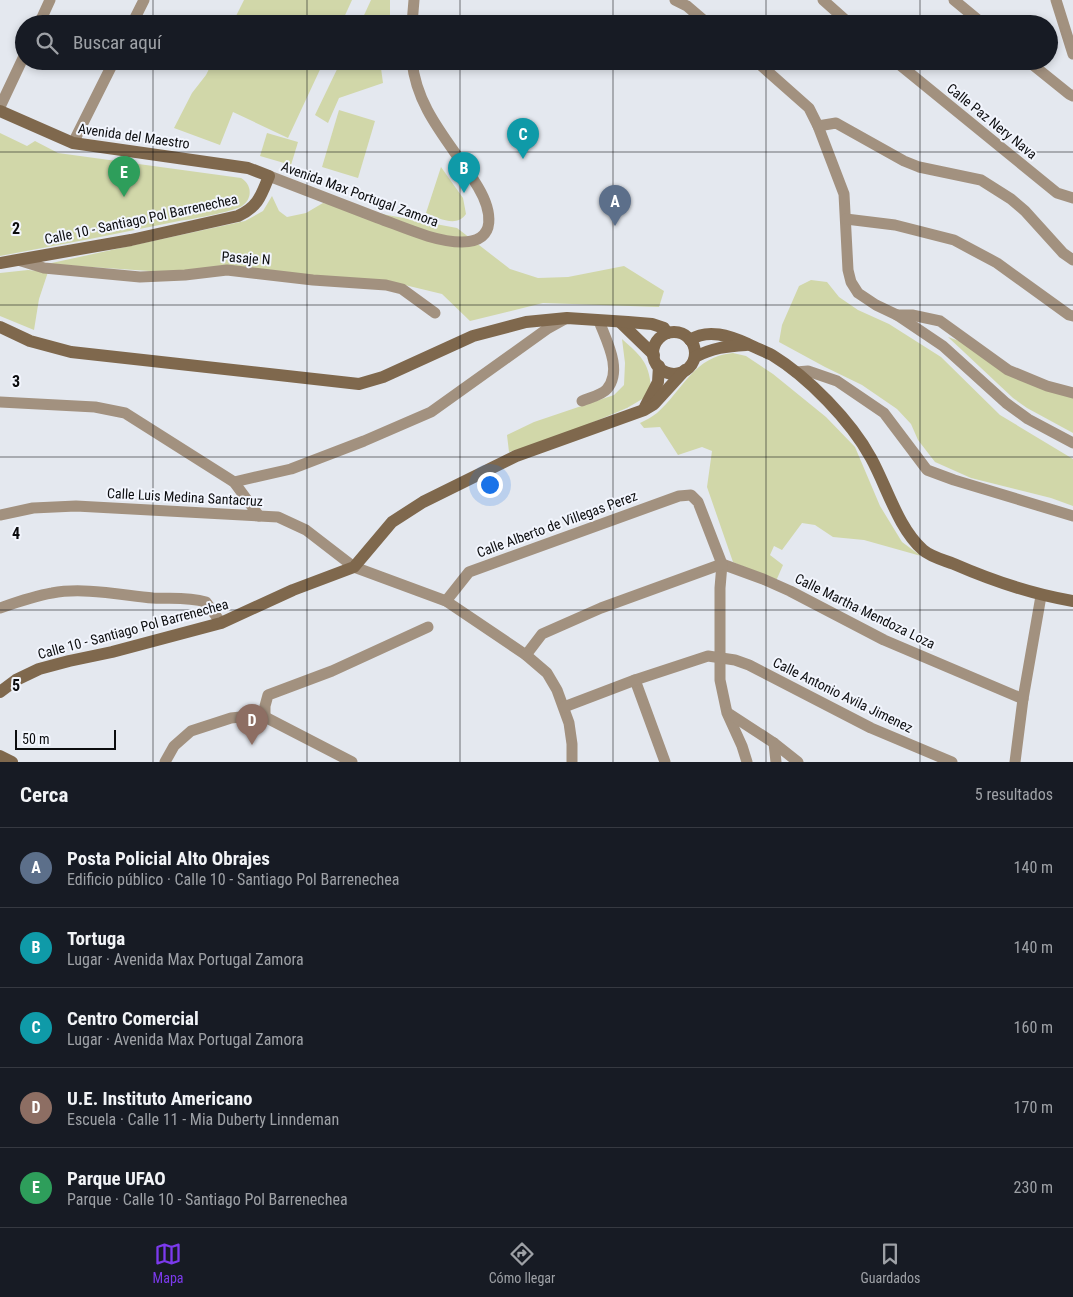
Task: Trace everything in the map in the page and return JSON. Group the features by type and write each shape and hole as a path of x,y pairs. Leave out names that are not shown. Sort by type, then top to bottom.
{"main road":[{"name":"Avenida del Maestro","path":"0,111 72,143 248,168 269,176"},
{"name":"Calle 10 - Santiago Pol Barrenechea","path":"0,263 131,240 238,216 255,206 269,176"},
{"path":"0,327 30,341 71,352 359,384 383,377 473,336 526,322 567,318 652,324 664,328 667,333"},
{"path":"620,322 656,361 665,371 679,373 685,370 693,362 694,345 680,333 667,333 656,342 656,361 658,382 644,410"},
{"path":"690,340 698,335 715,334 734,337 770,354 796,372 842,416 864,445 910,537 925,552 991,580 1042,596 1073,601"},
{"path":"694,357 707,350 725,346 749,345"},
{"name":"Calle 10 - Santiago Pol Barrenechea","path":"0,692 16,680 39,669 221,623 293,590 354,567 392,522 422,502 516,456 644,410 654,404 685,370"},
{"path":"0,756 12,762"}],"street":[{"path":"43,15 50,0"},
{"path":"136,15 144,0"},
{"path":"413,15 414,0"},
{"path":"675,0 689,3 700,15"},
{"path":"823,0 840,15"},
{"path":"954,0 972,15"},
{"path":"1060,1 1073,54"},
{"path":"0,107 17,70"},
{"path":"72,143 109,70"},
{"name":"Avenida Max Portugal Zamora","path":"269,176 417,232 462,242 479,238 488,228 490,220 485,202 478,187 442,136 420,96 413,70"},
{"path":"766,70 809,108 818,126 844,194 848,270 851,282 858,293 876,305 897,315 943,346 1006,403 1028,419 1073,443"},
{"name":"Calle Paz Nery Nava","path":"906,70 1056,193 1073,198"},
{"path":"1039,70 1073,96"},
{"path":"818,126 836,123 904,161 919,167 980,180 1018,205 1063,253 1073,260"},
{"path":"846,219 895,225 954,240 997,263 1073,316"},
{"name":"Pasaje N","path":"18,260 44,268 140,277 184,275 227,270 313,280 386,285 402,289 435,313"},
{"path":"897,315 940,321 1008,370 1047,386 1073,393"},
{"path":"234,482 291,469 364,441 431,412 547,328 567,318"},
{"path":"582,401 606,390 613,378 614,362 599,321"},
{"path":"796,372 808,371 838,382 884,413 927,470 1073,516"},
{"path":"0,402 95,407 125,413 234,482 259,516"},
{"name":"Calle Alberto de Villegas Perez","path":"446,601 469,572 678,496 691,495 698,502 722,564"},
{"name":"Calle Luis Medina Santacruz","path":"0,515 33,508 76,506 278,517 306,530 354,567 446,601 526,655 547,674 557,690 569,723 572,762"},
{"path":"526,655 542,634 601,608 722,564 720,588 720,680 727,712 747,762"},
{"name":"Calle Martha Mendoza Loza","path":"722,564 790,591 884,640 1023,699"},
{"path":"0,608 54,592 83,592 165,599 192,598 206,602 221,623"},
{"path":"1015,762 1023,699 1042,596"},
{"path":"265,717 268,695 332,671 428,627"},
{"name":"Calle Antonio Avila Jimenez","path":"564,707 635,680 708,656 735,660 748,665 871,728 952,762"},
{"path":"635,680 665,762"},
{"path":"727,712 774,743 798,762"},
{"path":"165,762 174,746 191,731 231,718 250,716 265,717 352,762"},
{"path":"774,743 776,762"}],"green space":[{"path":"244,0 352,0 345,15 236,15"},
{"path":"371,0 390,0 390,15 364,15"},
{"path":"208,70 320,70 288,138 233,112 220,145 174,128 192,93"},
{"path":"337,70 381,70 383,83 339,98 328,123 315,115"},
{"path":"339,110 375,121 358,178 322,167"},
{"path":"0,133 27,146 35,141 58,153 241,178 249,188 248,200 242,206 221,213 0,256"},
{"path":"267,133 298,142 291,165 260,156"},
{"path":"441,167 463,198 466,214 458,220 447,221 426,213"},
{"path":"272,196 279,211 287,217 306,213 323,203 457,228 510,269 538,278 568,277 624,266 664,291 659,307 543,303 470,321 442,294 384,280 164,272 47,264 245,221 263,211"},
{"path":"28,270 48,272 39,299 34,330 0,316 0,273"},
{"path":"811,280 827,282 839,297 858,310 889,324 941,357 1000,415 1073,459 1073,506 1051,498 971,478 935,462 918,440 911,424 897,409 862,385 779,342 782,325 799,286"},
{"path":"948,337 962,342 1073,398 1073,433 1027,408 1013,398"},
{"path":"622,339 639,355 646,365 651,387 644,398 627,408 553,439 509,452 507,435 534,422 614,395 624,385 625,363"},
{"path":"733,353 746,356 773,374 826,417 855,447 880,506 902,542 921,556 864,540 833,537 815,525 802,523 782,550 774,546 770,555 783,565 776,581 733,562 707,487 712,451 702,447 678,455 660,427 644,428 640,423 657,413 690,376 708,360 720,355"}],"place":[{"name":"Centro Comercial","path":"523,159"},
{"name":"Tortuga","path":"464,193"},
{"name":"Parque UFAO","path":"124,197"},
{"name":"Posta Policial Alto Obrajes","path":"615,226"},
{"name":"U.E. Instituto Americano","path":"252,745"}]}
